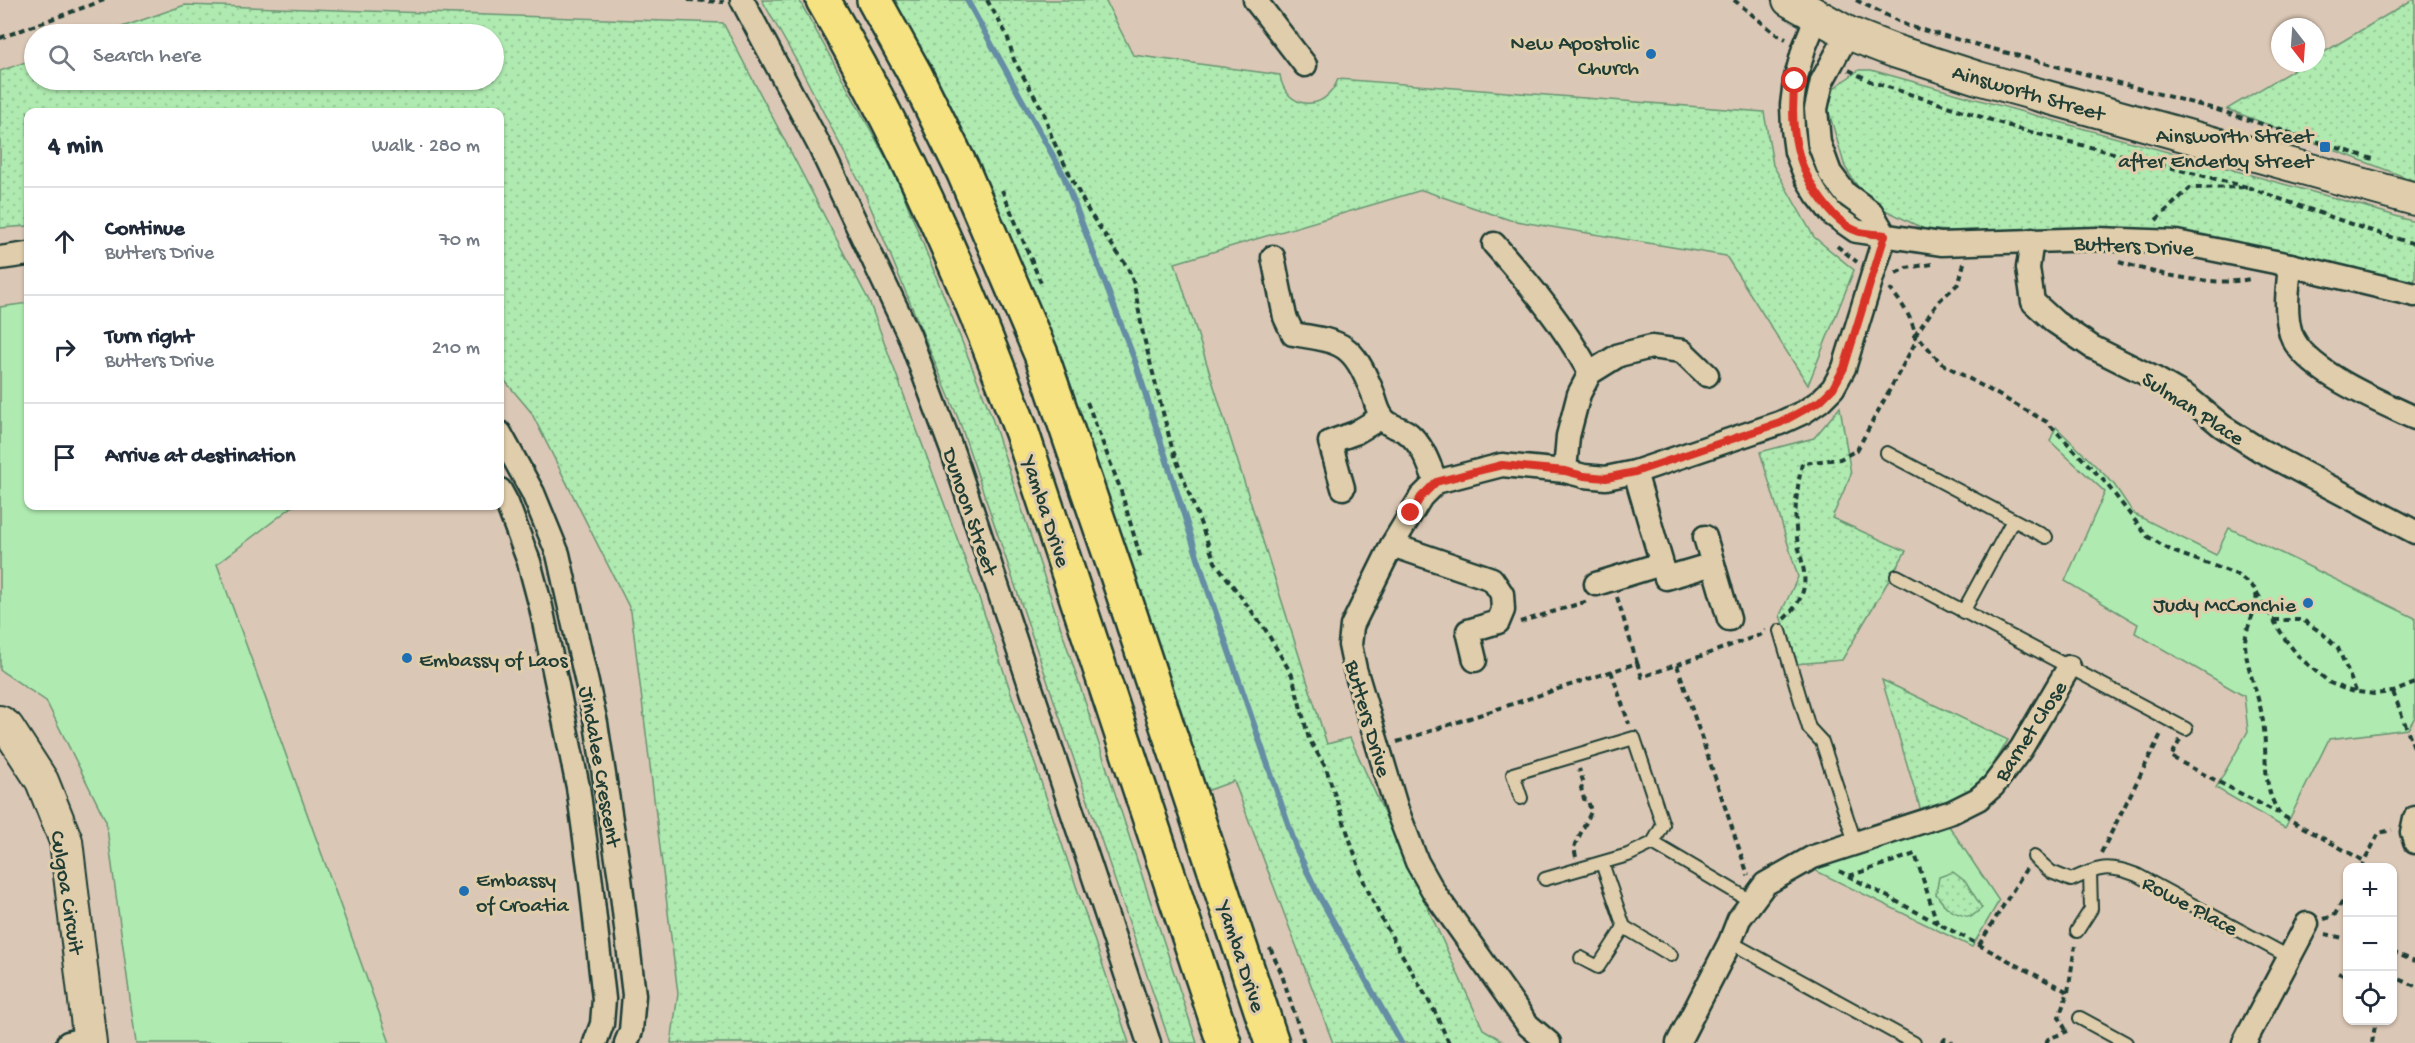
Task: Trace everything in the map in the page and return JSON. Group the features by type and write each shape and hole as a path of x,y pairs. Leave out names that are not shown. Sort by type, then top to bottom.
{"main road":[{"name":"Yamba Drive","path":"823,0 885,114 932,210 999,370 1034,467 1224,1043"},
{"name":"Yamba Drive","path":"874,0 916,76 964,173 1041,354 1117,575 1272,1043"}],"street":[{"path":"1255,0 1305,65"},
{"name":"Ainsworth Street","path":"1789,0 1848,33 1894,51 1978,78 2415,199"},
{"name":"Dunoon Street","path":"743,2 818,143 909,335 956,464 1149,1043"},
{"name":"Butters Drive","path":"1817,16 1804,48 1795,81 1792,121 1796,152 1806,177 1833,214 1856,231 1941,244 2032,240 2176,242 2290,265 2415,295"},
{"path":"1273,257 1285,317 1293,334 1324,338 1340,343 1356,357 1382,417 1391,426 1407,432 1422,449 1436,482 1502,465 1565,471 1606,478 1635,472 1780,423 1820,401 1833,388 1844,368 1885,235 1872,213 1846,194 1830,172 1819,143 1816,109 1822,81 1848,33"},
{"name":"Sulman Place","path":"2032,240 2028,268 2033,302 2055,322 2092,347 2187,397 2222,426 2260,450 2415,532"},
{"path":"1494,244 1544,301 1568,335 1590,373"},
{"path":"0,258 24,255"},
{"path":"2290,265 2286,308 2292,336 2312,362 2342,382 2415,418"},
{"path":"1565,471 1568,436 1579,394 1590,373 1619,355 1651,347 1682,351 1707,375"},
{"path":"1343,488 1330,442 1355,433 1382,417"},
{"name":"Jindalee Crescent","path":"504,440 533,493 558,554 596,723 620,878 634,995 631,1031 626,1043"},
{"path":"1635,472 1666,578 1713,564"},
{"name":"Butters Drive","path":"1436,482 1421,497 1392,545 1352,626 1350,645 1397,810 1417,862 1435,894 1528,1025 1549,1043"},
{"name":"Jindalee Crescent","path":"504,498 529,562 541,607 578,786 604,999 602,1024 595,1043"},
{"path":"1705,537 1729,619"},
{"path":"1392,545 1492,579 1502,594 1503,609 1498,622 1468,631 1475,660"},
{"path":"1604,582 1661,564"},
{"name":"Barnet Close","path":"1678,1043 1730,942 1739,919 1765,884 1813,857 1952,812 1978,800 1993,786 2021,749 2069,667"},
{"name":"Culgoa Circuit","path":"0,722 7,727 42,781 66,841 82,1041"},
{"path":"2415,818 2412,832 2415,842"},
{"path":"2244,1043 2307,924"}],"lane":[{"path":"1887,453 2046,537"},
{"path":"1964,612 2013,520"},
{"name":"Barnet Close","path":"1897,576 2186,729"},
{"path":"1780,631 1809,728 1822,742 1855,843"},
{"path":"1521,798 1513,774 1634,738 1663,825 1653,843 1628,855 1545,879"},
{"path":"1653,843 1753,898"},
{"name":"Rowe Place","path":"2034,857 2052,872 2071,880 2103,868 2116,867 2137,875 2289,957"},
{"path":"1602,863 1624,927 1671,955"},
{"path":"2077,931 2091,909 2090,872"},
{"path":"1581,958 1598,968 1624,927"},
{"path":"1730,942 1914,1043"},
{"path":"2079,1018 2126,1043"}],"path":[{"path":"38,24 104,0"},
{"path":"688,0 743,2"},
{"path":"987,0 1007,35 1014,60 1044,113 1052,138 1089,212 1128,268 1134,284 1143,334 1172,448 1215,562 1265,629 1292,675 1309,739 1326,768 1364,882 1380,916 1436,1012 1449,1043"},
{"path":"1734,0 1783,38"},
{"path":"1856,0 1908,26 2211,108 2381,161"},
{"path":"0,38 24,29"},
{"path":"1872,82 2019,129 2247,187 2362,228 2415,244"},
{"path":"2135,240 2190,188 2247,187"},
{"path":"2109,258 2142,269 2232,283 2258,278 2290,265"},
{"path":"1965,260 1959,284 1939,301 1916,334 1941,363 2047,422 2105,482 2147,536 2172,551 2236,574 2254,588 2290,645 2330,683 2356,692 2374,694 2393,692 2415,683"},
{"path":"1503,609 1517,622 1594,599 1604,582"},
{"path":"1604,582 1642,677 1701,657"},
{"path":"2254,588 2257,598 2248,624 2245,643 2263,717 2266,775 2274,805 2282,815"},
{"path":"2273,620 2303,620 2322,633 2338,648 2356,692"},
{"path":"1378,748 1637,663"},
{"path":"1677,665 1753,898"},
{"path":"1611,671 1634,738"},
{"path":"2393,692 2415,750"},
{"path":"2103,868 2097,862 2168,720"},
{"path":"2186,729 2171,757 2364,861 2379,833"},
{"path":"1575,756 1584,784 1581,788 1584,798 1588,800 1591,812 1574,847 1580,869"},
{"path":"1849,876 1915,854 1937,923"},
{"path":"1813,857 2068,992"},
{"path":"1979,945 2034,857"},
{"path":"2307,924 2334,916 2343,900"},
{"path":"2067,1032 2059,1017 2068,992 2077,931"},
{"path":"2397,954 2415,961"},
{"path":"2338,973 2343,975"},
{"path":"2397,981 2399,979 2415,986"},
{"path":"2046,1043 2048,1039 2067,1032 2079,1018"},
{"path":"2372,1043 2375,1025"},
{"path":"1942,1043 1945,1039 1953,1043"}],"green space":[{"path":"762,0 799,0 896,176 990,412 1197,1043 1170,1043 960,423 863,189 801,69"},
{"path":"886,0 1105,0 1133,55 1280,75 1283,87 1289,96 1306,103 1325,98 1338,79 1764,112 1773,165 1814,237 1854,270 1808,385 1726,256 1510,220 1422,190 1175,263 1327,744 1350,738 1483,1029 1506,1043 1333,1043 1234,781 1201,793"},
{"path":"2415,0 2415,181 2227,109 2290,72 2325,72 2325,52"},
{"path":"185,5 723,23 869,301 977,592 1129,1043 671,1043 678,994 631,611 531,412 504,380 504,108 24,108 24,226 0,228 0,71 24,63 24,90 504,90 504,24 131,24"},
{"path":"1859,70 1871,70 2415,222 2415,281 2253,247 2000,235 1924,229 1867,201 1845,167 1828,109 1834,88"},
{"path":"24,304 24,510 288,510 217,564 390,1043 136,1043 106,821 46,701 0,670 0,307"},
{"path":"1840,407 1851,474 1832,518 1906,551 1842,660 1795,664 1780,615 1798,577 1760,452 1814,438"},
{"path":"2056,427 2113,483 2134,514 2216,555 2229,528 2415,618 2415,717 2408,729 2329,739 2285,828 2216,788 2248,731 2244,696 2135,633 2138,624 2065,581 2105,492 2050,441"},
{"path":"1882,680 2008,740 1990,771 1962,798 1921,811"},
{"path":"1949,826 1999,901 1972,947 1812,869"},
{"path":"1953,872 1966,882 1982,908 1971,917 1950,910 1936,894 1939,877"}],"waterway":[{"path":"967,0 1063,174 1135,361 1209,593 1297,850 1318,894 1401,1043"}],"place":[{"name":"New Apostolic Church","path":"1651,54"},
{"name":"Ainsworth Street after Enderby Street","path":"2325,147"},
{"name":"Judy McConchie","path":"2308,603"},
{"name":"Embassy of Laos","path":"407,658"},
{"name":"Embassy of Croatia","path":"464,891"}],"route":[{"path":"1411,513 1421,497 1436,482 1502,465 1565,471 1606,478 1635,472 1780,423 1804,412 1833,388 1844,368 1885,235 1856,231 1833,214 1806,177 1796,152 1792,129 1795,81"}]}
